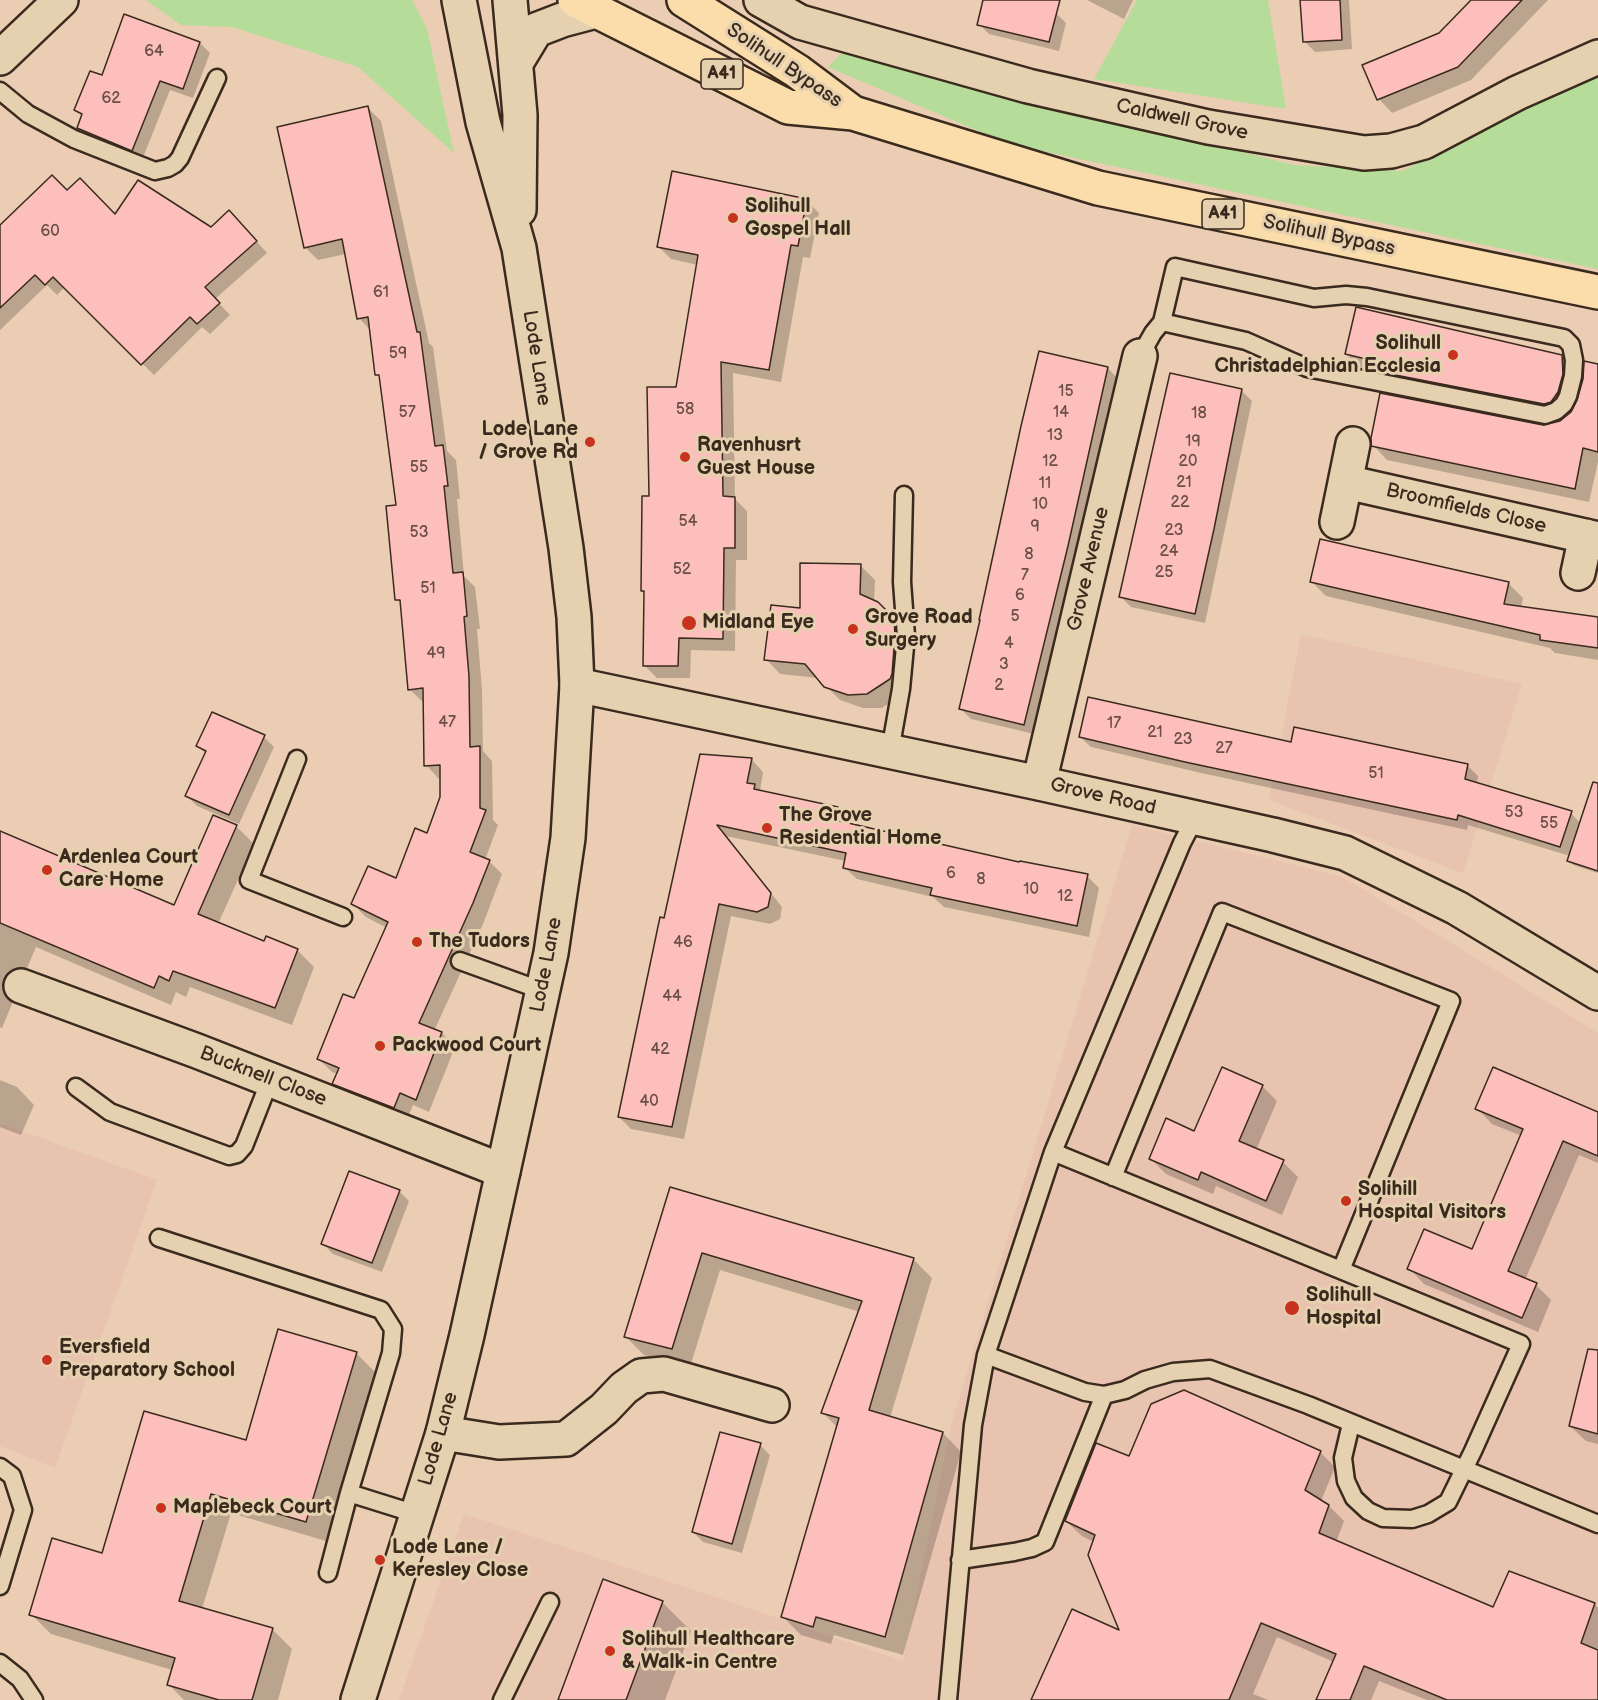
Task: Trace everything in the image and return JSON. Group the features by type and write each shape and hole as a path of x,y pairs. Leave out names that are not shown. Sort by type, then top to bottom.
{"highway":[{"name":"Solihull Bypass","path":"684,0 797,70 854,113"},
{"name":"Solihull Bypass","path":"586,5 788,107 854,113 1098,188 1598,292"}],"street":[{"path":"0,58 61,0"},
{"name":"Lode Lane","path":"358,1700 416,1514 444,1433 551,953 568,838 577,686 574,617 566,548 519,248 483,122 459,0"},
{"name":"Lode Lane","path":"510,0 520,115 519,248"},
{"name":"Caldwell Grove","path":"761,0 800,22 1028,86 1208,127 1364,153 1391,151 1424,142 1517,93 1598,57"},
{"path":"516,63 536,30 562,20 586,5"},
{"name":"Grove Avenue","path":"1039,783 1140,356"},
{"path":"1337,522 1353,444"},
{"name":"Broomfields Close","path":"1346,482 1592,538 1578,573"},
{"name":"Grove Road","path":"577,686 1039,783 1345,853 1457,908 1598,993"},
{"name":"Bucknell Close","path":"21,986 504,1171"},
{"path":"444,1433 499,1442 566,1439 604,1409 624,1388 640,1377 664,1374 772,1405"}],"lane":[{"path":"0,91 28,114 74,139 155,171 168,168 180,158 217,78"},
{"path":"1140,356 1161,322 1175,267 1314,298 1346,295 1367,297 1564,338 1571,345 1574,360 1573,376 1568,396 1563,404 1556,411 1545,415 1307,368 1246,341 1161,322"},
{"path":"890,751 901,689 906,636 902,582 904,495"},
{"path":"297,759 249,879 343,917"},
{"path":"948,1700 973,1425 986,1355 1053,1152 1182,843 1195,818"},
{"path":"1113,1177 1222,912 1451,1002 1341,1270"},
{"path":"460,961 543,991"},
{"path":"76,1087 110,1112 230,1156 237,1154 244,1146 270,1080"},
{"path":"1053,1152 1521,1344 1448,1502 1428,1514 1412,1520 1383,1518 1368,1511 1354,1498 1346,1481 1343,1458 1351,1424"},
{"path":"159,1238 381,1310 393,1329 391,1353 349,1493 328,1573"},
{"path":"986,1355 1085,1392 1104,1395 1125,1390 1145,1380 1173,1372 1210,1369 1308,1405 1598,1524"},
{"path":"960,1560 1014,1552 1045,1542 1104,1395"},
{"path":"0,1467 12,1476 23,1510 0,1586"},
{"path":"349,1493 416,1514"},
{"path":"502,1700 550,1602"},
{"path":"0,1663 20,1679 34,1700"}],"shaded area":[{"path":"1301,634 1522,684 1463,873 1269,800"},
{"name":"Solihull Hospital","path":"1132,825 1343,877 1598,1033 1598,1700 399,1700 464,1514 903,1661 952,1422"},
{"name":"Eversfield Preparatory School","path":"0,1123 157,1180 55,1468 0,1446"}],"green space":[{"path":"146,0 412,0 427,29 454,153 358,67 232,27 181,25"},
{"path":"1137,0 1268,0 1286,109 1094,79"},
{"path":"843,52 1294,165 1402,171 1598,71 1598,269 1009,144 828,67"}],"building":[{"path":"983,0 1060,0 1049,42 977,25"},
{"path":"1300,0 1340,0 1342,40 1303,42"},
{"path":"1471,0 1522,0 1458,67 1377,100 1362,65 1439,33"},
{"path":"124,14 200,42 183,89 160,81 132,151 77,128 82,114 74,110 90,71 102,75"},
{"path":"368,106 417,332 420,332 435,446 443,445 448,486 444,486 453,573 463,572 467,616 464,617 469,676 470,747 480,746 480,808 486,810 470,852 490,860 419,1023 442,1032 416,1100 400,1093 394,1108 332,1084 339,1068 317,1059 343,994 354,998 388,922 351,904 368,866 396,878 415,828 427,833 440,797 440,765 424,766 423,688 408,690 400,600 395,600 386,506 396,505 379,375 375,375 368,317 357,319 342,239 304,248 277,127"},
{"path":"672,171 807,199 798,246 791,245 769,370 721,362 723,496 735,497 735,548 724,548 723,639 679,638 678,666 643,666 642,496 649,496 647,387 676,387 698,255 657,247"},
{"path":"52,175 67,190 80,178 115,214 138,180 211,227 229,210 257,241 205,287 220,303 197,324 190,317 141,365 53,277 45,285 35,275 0,308 0,225"},
{"name":"Solihull Christadelphian Ecclesia","path":"1356,307 1562,355 1563,374 1558,392 1551,402 1544,404 1385,373 1387,364 1345,354"},
{"path":"1039,351 1108,367 1068,546 1024,725 959,709"},
{"path":"1584,361 1598,364 1598,452 1583,448 1575,489 1371,446 1380,393 1543,425 1560,421 1571,412 1577,400 1583,379"},
{"path":"1170,373 1242,389 1195,614 1119,597"},
{"path":"1320,539 1509,582 1504,604 1598,617 1598,648 1540,640 1540,635 1310,582"},
{"name":"Grove Road Surgery","path":"800,563 861,564 860,594 878,602 894,618 892,674 890,679 867,694 848,695 824,687 805,664 764,660 771,605 800,608"},
{"path":"1088,697 1291,742 1294,727 1468,764 1465,779 1572,811 1560,847 1458,815 1457,820 1185,762 1079,737"},
{"path":"212,712 265,735 229,815 185,796 206,751 196,746"},
{"path":"700,754 752,758 747,783 755,784 754,789 838,807 835,820 1019,862 1088,874 1077,926 930,895 932,888 843,868 846,853 717,825 771,893 768,907 757,912 719,904 672,1127 618,1117 660,917 664,918"},
{"path":"1593,782 1598,783 1598,871 1567,861"},
{"name":"Ardenlea Court Care Home","path":"213,815 237,825 198,914 264,941 266,936 298,949 275,1008 173,971 169,981 159,976 154,988 0,923 0,831 174,905"},
{"path":"1222,1067 1263,1085 1239,1141 1284,1160 1266,1201 1201,1172 1198,1180 1149,1159 1166,1118 1194,1131"},
{"path":"1493,1067 1598,1112 1598,1156 1563,1141 1508,1271 1537,1283 1522,1318 1407,1269 1424,1229 1472,1249 1523,1129 1475,1109"},
{"path":"349,1171 400,1190 372,1263 321,1244"},
{"path":"670,1187 914,1258 869,1410 943,1432 885,1637 816,1617 813,1627 781,1617 839,1418 821,1413 862,1301 702,1253 672,1349 624,1337"},
{"name":"Maplebeck Court","path":"278,1329 357,1352 306,1522 211,1494 179,1601 273,1628 252,1700 219,1700 167,1685 175,1658 29,1615 52,1538 102,1553 144,1411 246,1440"},
{"path":"1588,1349 1598,1350 1598,1434 1569,1426"},
{"path":"1184,1390 1321,1451 1305,1490 1329,1505 1319,1533 1493,1607 1509,1571 1595,1603 1581,1643 1598,1650 1598,1700 1447,1700 1364,1666 1350,1700 1316,1700 1336,1654 1261,1623 1229,1700 1031,1700 1072,1609 1119,1630 1088,1555 1095,1535 1065,1521 1096,1443 1129,1456 1151,1404"},
{"path":"720,1432 761,1443 732,1544 692,1532"},
{"name":"Solihull Healthcare & Walk-in Centre","path":"603,1579 663,1601 626,1700 558,1700"}],"place":[{"name":"Solihull Gospel Hall","path":"733,218"},
{"name":"Solihull Christadelphian Ecclesia","path":"1453,355"},
{"name":"Lode Lane / Grove Rd","path":"590,442"},
{"name":"Ravenhusrt Guest House","path":"685,457"},
{"name":"Midland Eye","path":"689,623"},
{"name":"Grove Road Surgery","path":"853,629"},
{"name":"The Grove Residential Home","path":"767,828"},
{"name":"Ardenlea Court Care Home","path":"47,870"},
{"name":"The Tudors","path":"417,942"},
{"name":"Packwood Court","path":"380,1046"},
{"name":"Solihill Hospital Visitors","path":"1346,1201"},
{"name":"Solihull Hospital","path":"1292,1308"},
{"name":"Eversfield Preparatory School","path":"47,1360"},
{"name":"Maplebeck Court","path":"161,1508"},
{"name":"Lode Lane / Keresley Close","path":"380,1560"},
{"name":"Solihull Healthcare & Walk-in Centre","path":"610,1651"}]}
